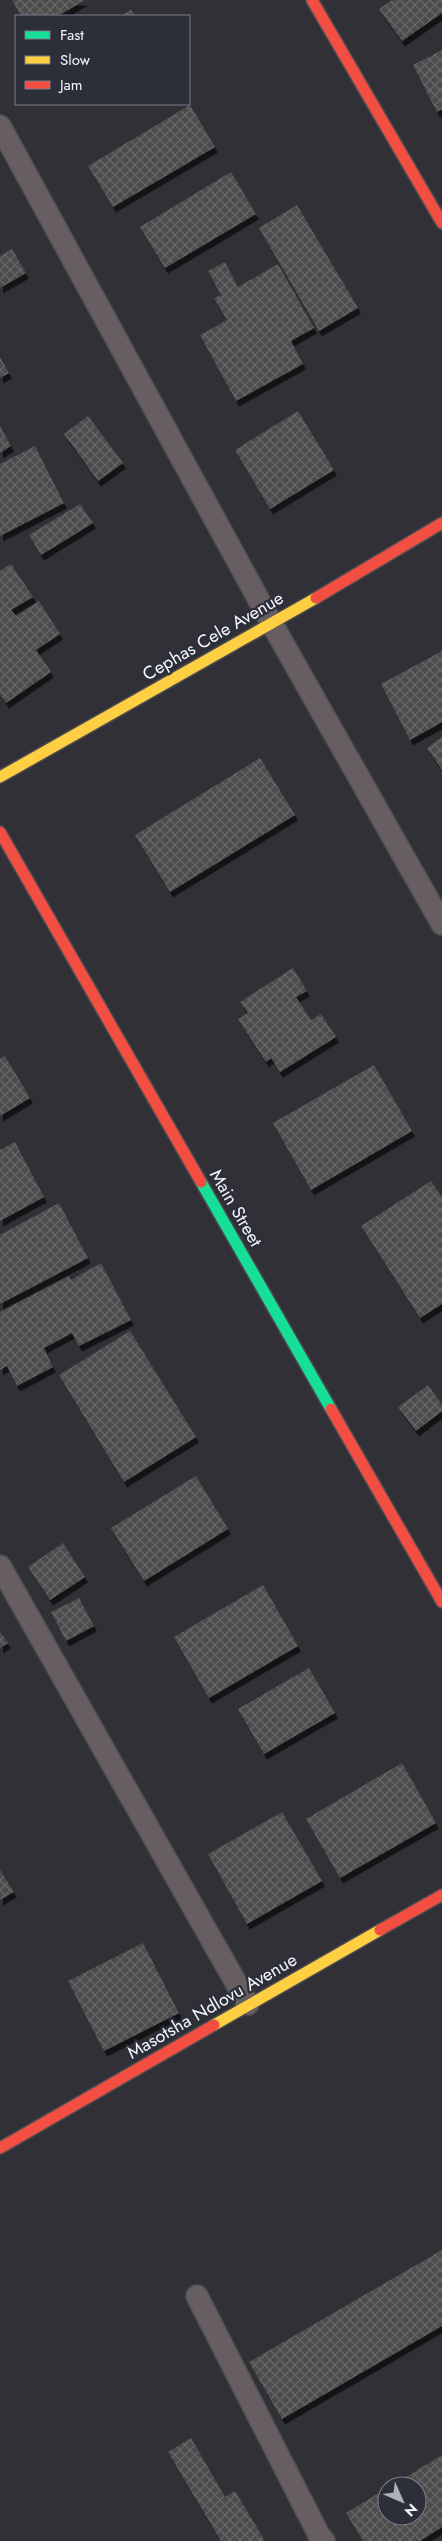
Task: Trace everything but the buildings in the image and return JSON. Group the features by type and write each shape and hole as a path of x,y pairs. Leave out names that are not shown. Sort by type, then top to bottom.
{"main road":[{"path":"312,0 442,223"},
{"name":"Cephas Cele Avenue","path":"0,777 272,624 442,523"},
{"name":"Main Street","path":"0,832 442,1602"},
{"name":"Masotsha Ndlovu Avenue","path":"0,2148 248,2004 442,1895"}],"lane":[{"path":"0,126 272,624 442,924"},
{"path":"0,1566 248,2004"},
{"path":"197,2296 320,2537 324,2541"}],"traffic: fast":[{"path":"201,1182 331,1409"}],"traffic: slow":[{"path":"0,777 316,598"},
{"path":"214,2025 380,1930"}],"traffic: jam":[{"path":"312,0 442,223"},
{"path":"316,598 442,523"},
{"path":"0,832 201,1182"},
{"path":"331,1409 442,1602"},
{"path":"380,1930 442,1895"},
{"path":"0,2148 214,2025"}]}
